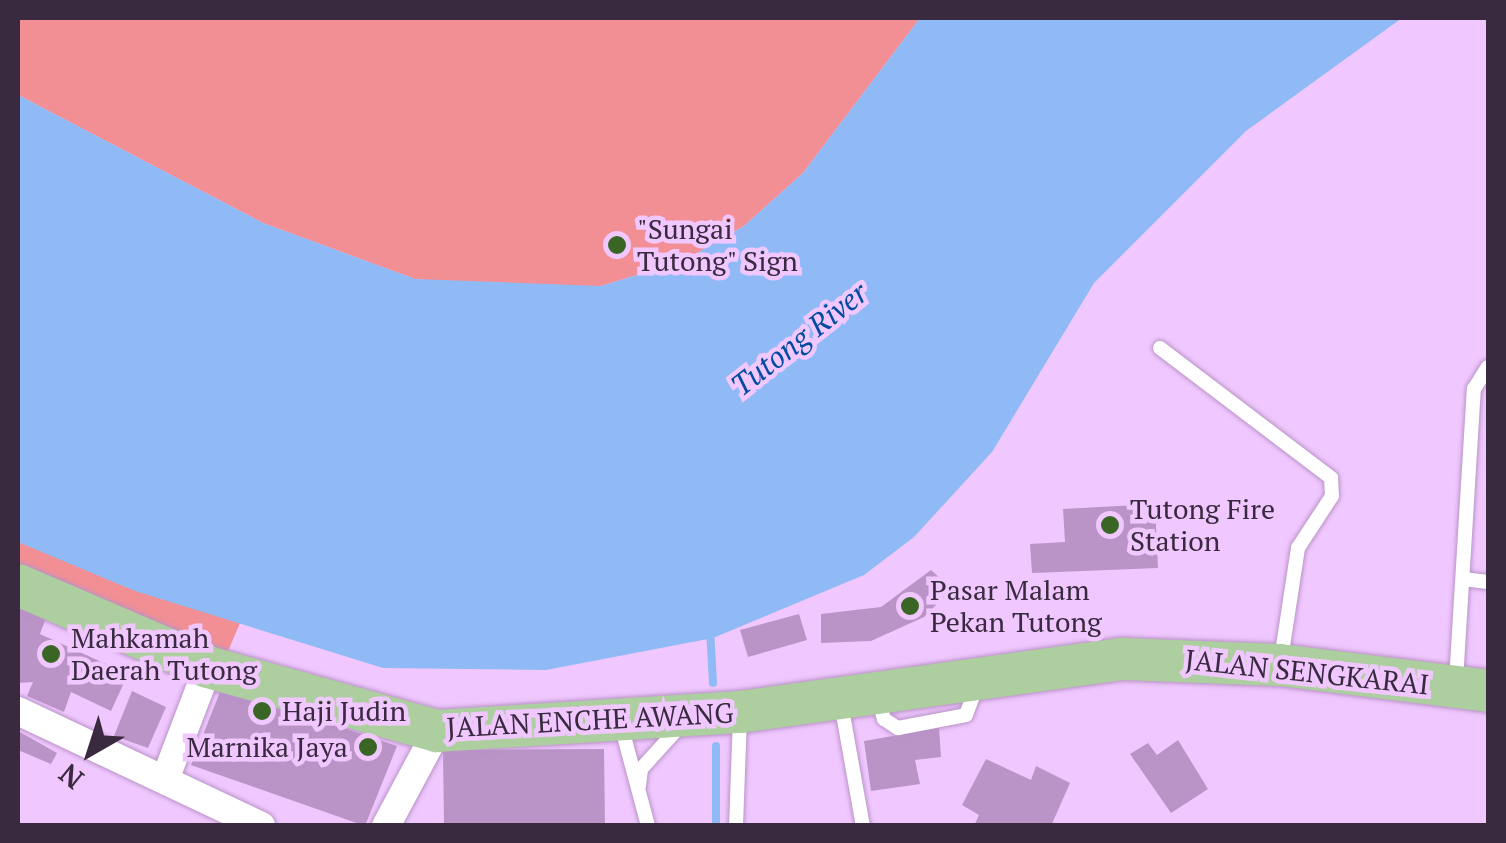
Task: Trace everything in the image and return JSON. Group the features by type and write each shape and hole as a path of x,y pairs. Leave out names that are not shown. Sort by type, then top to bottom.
{"main road":[{"name":"JALAN ENCHE AWANG","path":"18,585 208,667 437,730 732,713 1124,659"},
{"name":"JALAN SENGKARAI","path":"1124,659 1280,665 1472,689"}],"street":[{"path":"166,777 208,667"},
{"path":"18,711 166,777 261,826"},
{"path":"386,826 437,730"}],"lane":[{"path":"1160,348 1331,478 1332,496 1298,548 1280,665"},
{"path":"1472,689 1463,578 1474,389 1488,367"},
{"path":"1463,578 1488,582"},
{"path":"859,695 863,826"},
{"path":"639,786 641,769 683,723 732,713 736,826"},
{"path":"619,720 648,826"}],"shaded area":[{"path":"18,18 920,18 803,173 744,226 683,261 601,286 519,288 415,279 263,223 18,95"},
{"path":"18,542 240,623 223,663 18,571"}],"water":[{"name":"Tutong River","path":"920,18 1402,18 1246,131 1094,283 992,452 914,537 864,575 713,638 546,670 383,668 135,591 18,542 18,95 263,223 415,279 601,286 683,261 744,226 803,173"}],"building":[{"name":"Tutong Fire Station","path":"1155,504 1158,568 1032,573 1030,544 1065,542 1063,509"},
{"name":"Pasar Malam Pekan Tutong","path":"931,570 952,589 924,617 871,641 821,643 821,614 881,607"},
{"name":"Mahkamah Daerah Tutong","path":"18,602 47,615 40,634 128,674 111,711 71,692 64,712 27,696 33,682 18,683"},
{"path":"799,614 807,640 748,657 740,630"},
{"path":"222,687 397,746 365,826 191,765"},
{"path":"132,691 166,707 148,748 114,736"},
{"path":"939,728 941,757 915,760 920,784 871,791 864,741"},
{"path":"18,731 57,753 51,764 18,750"},
{"path":"1178,740 1208,789 1171,813 1130,754 1148,743 1157,755"},
{"path":"604,749 605,826 444,826 443,750"},
{"path":"986,759 1031,780 1036,766 1070,783 1051,826 974,826 979,815 962,805"}],"waterway":[{"path":"710,628 713,683"},
{"path":"716,746 716,826"}],"place":[{"name":"\"Sungai Tutong\" Sign","path":"617,245"},
{"name":"Tutong Fire Station","path":"1110,525"},
{"name":"Pasar Malam Pekan Tutong","path":"910,606"},
{"name":"Mahkamah Daerah Tutong","path":"51,654"},
{"name":"Haji Judin","path":"262,711"},
{"name":"Marnika Jaya","path":"368,747"}]}
